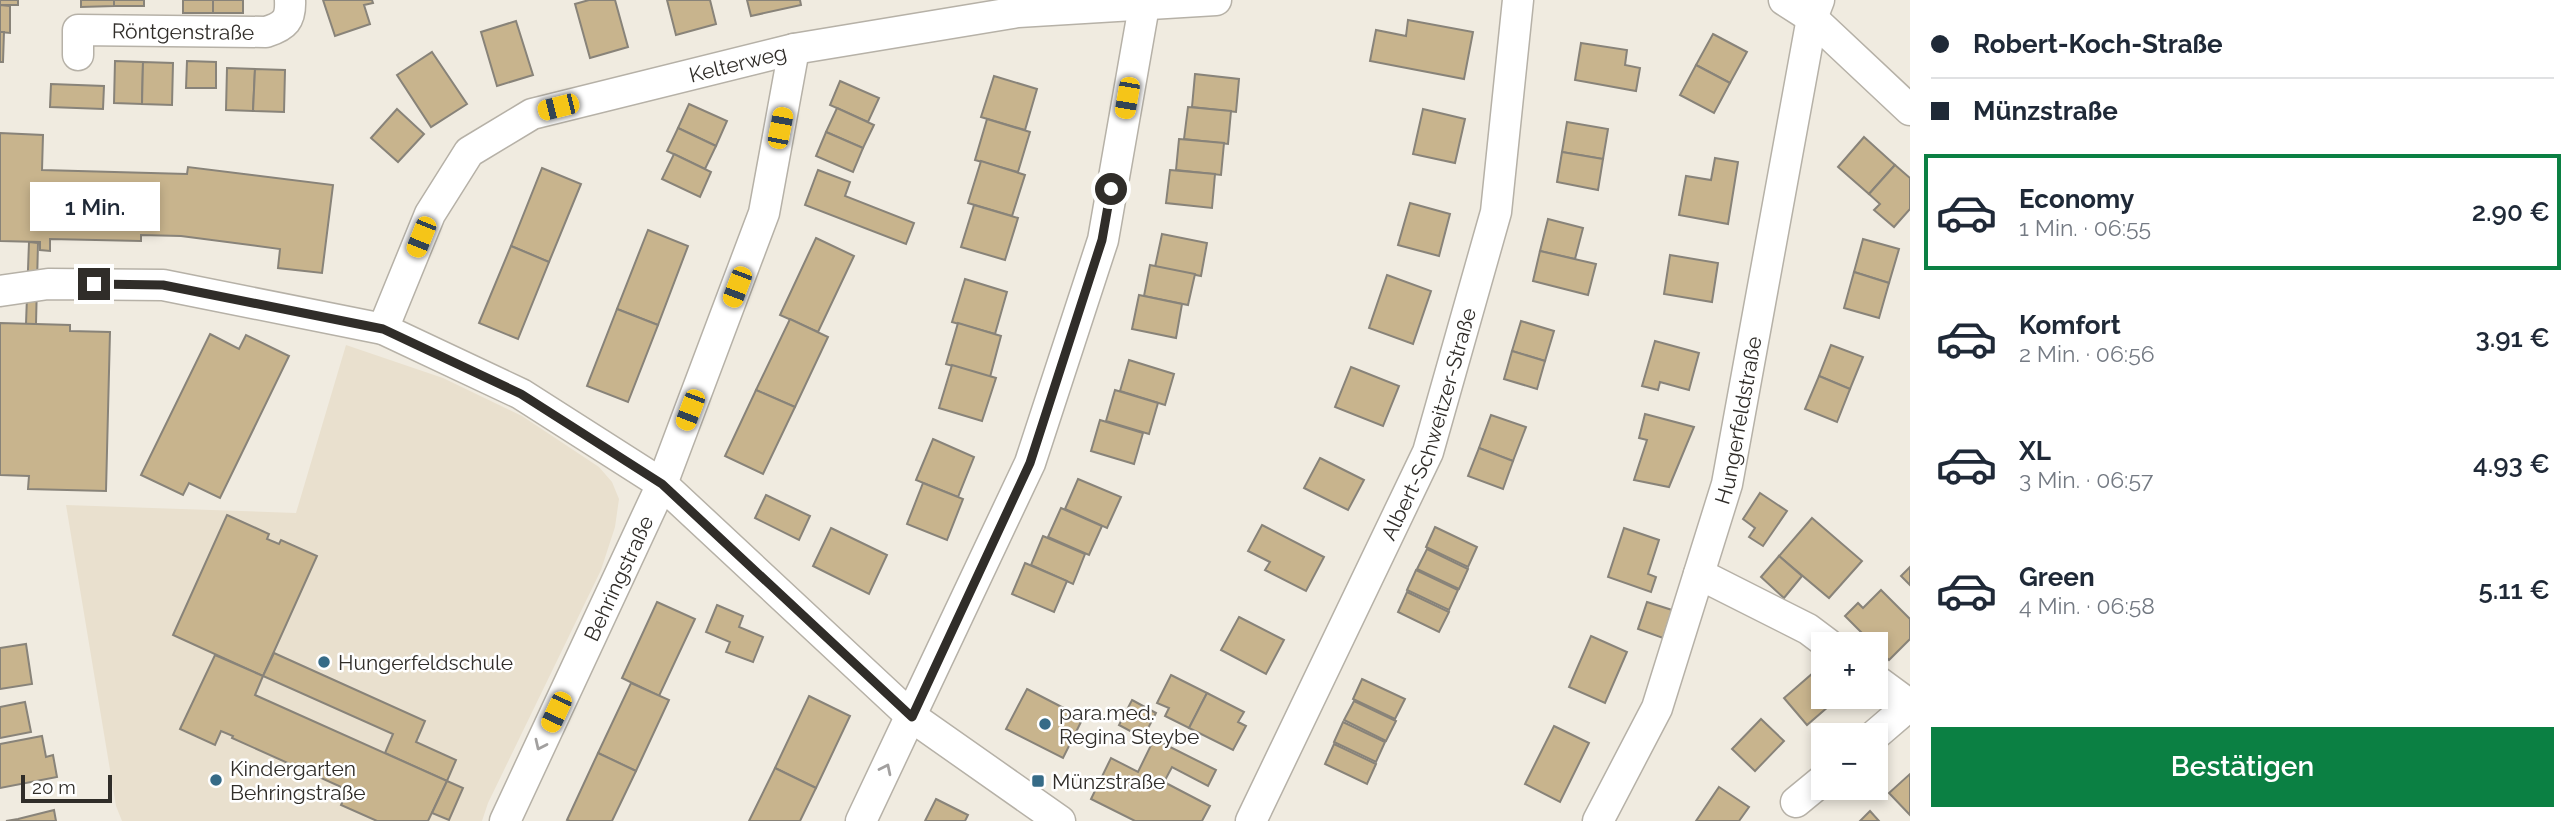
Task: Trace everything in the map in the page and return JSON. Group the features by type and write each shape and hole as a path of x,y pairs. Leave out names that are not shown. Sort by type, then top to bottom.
{"street":[{"name":"Röntgenstraße","path":"78,55 78,30 266,32 282,27 289,18 290,0"},
{"name":"Kelterweg","path":"383,329 430,214 468,152 532,114 794,49 1018,12 1216,0"},
{"name":"Albert-Schweitzer-Straße","path":"1251,821 1428,452 1496,212 1518,0"},
{"path":"1784,0 1815,9 1910,110"},
{"path":"861,821 1030,463 1102,240 1144,6"},
{"name":"Hungerfeldstraße","path":"1606,818 1657,708 1727,484 1815,9"},
{"name":"Behringstraße","path":"505,821 662,484 764,213 794,49"},
{"path":"0,291 48,284 163,285 383,329 521,394 662,484 912,717 1060,821"},
{"path":"1699,574 1812,632"},
{"path":"1888,689 1910,705 1888,724"},
{"path":"1796,802 1811,790"}],"shaded area":[{"name":"Hungerfeldschule","path":"346,345 443,378 522,416 599,467 612,482 619,499 615,527 601,570 488,803 482,821 122,821 116,806 66,505 296,513"}],"building":[{"path":"0,0 18,0 18,5 0,5"},
{"path":"81,0 114,0 114,6 81,7"},
{"path":"114,0 144,0 144,6 114,6"},
{"path":"183,0 213,0 213,13 183,13"},
{"path":"213,0 243,0 243,13 213,13"},
{"path":"323,0 372,0 373,3 364,5 370,24 335,36"},
{"path":"589,0 615,0 628,47 590,58 575,4"},
{"path":"667,0 710,0 716,24 676,35"},
{"path":"747,0 800,0 801,5 751,16"},
{"path":"0,5 10,6 10,33 0,32"},
{"path":"1408,20 1473,32 1464,79 1370,61 1376,30 1406,36"},
{"path":"516,21 533,75 497,86 481,32"},
{"path":"0,32 4,32 3,62 0,62"},
{"path":"1713,34 1747,52 1730,83 1696,65"},
{"path":"1581,43 1627,50 1625,65 1640,68 1636,91 1575,80"},
{"path":"432,52 467,104 431,127 397,75"},
{"path":"115,61 143,62 142,104 114,103"},
{"path":"187,61 216,62 216,88 186,88"},
{"path":"143,62 173,63 172,105 142,104"},
{"path":"1696,65 1730,83 1714,113 1680,95"},
{"path":"227,68 255,69 253,111 226,110"},
{"path":"255,69 285,70 284,112 253,111"},
{"path":"1195,74 1239,79 1236,112 1192,107"},
{"path":"994,76 1037,89 1025,130 981,117"},
{"path":"840,81 879,98 868,122 830,105"},
{"path":"51,84 104,86 103,109 50,107"},
{"path":"689,104 727,121 716,146 678,128"},
{"path":"1188,107 1231,111 1228,144 1184,139"},
{"path":"837,108 874,125 863,148 826,132"},
{"path":"397,109 424,134 398,162 371,138"},
{"path":"1423,109 1465,119 1455,163 1413,154"},
{"path":"987,119 1030,132 1018,172 975,160"},
{"path":"1567,122 1608,129 1603,159 1562,152"},
{"path":"678,128 716,146 705,169 667,151"},
{"path":"826,132 863,148 853,172 816,156"},
{"path":"0,133 43,135 42,170 187,174 188,167 333,185 322,273 278,268 280,249 181,236 141,235 141,241 50,239 50,251 40,250 40,242 0,241"},
{"path":"1864,137 1895,165 1869,194 1838,167"},
{"path":"1179,139 1224,143 1221,175 1176,170"},
{"path":"1562,152 1603,159 1598,190 1557,182"},
{"path":"674,154 711,172 700,197 662,179"},
{"path":"1715,158 1738,162 1728,224 1679,215 1686,176 1711,180"},
{"path":"981,161 1025,175 1012,216 968,203"},
{"path":"1895,165 1910,178 1910,209 1894,227 1874,210 1880,204 1869,194"},
{"path":"542,168 581,184 549,262 511,246"},
{"path":"818,170 850,182 845,196 914,223 906,244 805,205"},
{"path":"1170,170 1215,174 1212,208 1166,203"},
{"path":"1410,203 1450,214 1439,256 1398,245"},
{"path":"974,205 1018,218 1005,260 961,247"},
{"path":"1548,219 1583,228 1575,259 1540,251"},
{"path":"648,230 688,246 658,325 617,309"},
{"path":"1162,234 1207,243 1201,276 1155,267"},
{"path":"816,238 854,256 818,332 780,315"},
{"path":"1863,239 1899,249 1889,283 1854,272"},
{"path":"29,242 38,243 36,324 26,324"},
{"path":"511,246 549,262 518,339 479,323"},
{"path":"1540,251 1596,264 1588,295 1533,281"},
{"path":"1670,255 1718,263 1712,302 1664,294"},
{"path":"1150,265 1195,274 1188,305 1144,296"},
{"path":"1854,272 1889,283 1879,318 1844,308"},
{"path":"1387,275 1431,291 1413,344 1369,328"},
{"path":"965,279 1007,292 995,334 952,322"},
{"path":"1139,295 1182,304 1176,338 1132,329"},
{"path":"617,309 658,325 628,402 587,386"},
{"path":"790,319 828,337 795,407 756,390"},
{"path":"1521,321 1554,331 1545,361 1512,351"},
{"path":"0,323 70,325 70,331 110,332 106,491 28,489 29,476 0,475"},
{"path":"958,323 1001,336 990,377 946,364"},
{"path":"210,334 239,349 246,335 289,356 220,498 189,483 183,495 141,475"},
{"path":"1655,341 1699,353 1689,390 1660,382 1658,390 1642,386"},
{"path":"1831,345 1863,357 1850,389 1819,376"},
{"path":"1512,351 1545,361 1537,389 1504,379"},
{"path":"1129,360 1174,374 1165,405 1120,391"},
{"path":"952,365 996,378 982,421 939,408"},
{"path":"1351,367 1399,386 1383,426 1335,407"},
{"path":"1819,376 1850,389 1837,422 1805,409"},
{"path":"756,390 795,407 763,474 725,456"},
{"path":"1115,390 1158,403 1149,434 1106,421"},
{"path":"1645,414 1694,427 1669,487 1634,480 1647,440 1639,438"},
{"path":"1491,415 1526,427 1513,461 1479,448"},
{"path":"1100,420 1143,433 1134,464 1091,451"},
{"path":"933,439 974,457 958,497 916,480"},
{"path":"1479,448 1513,461 1503,489 1468,476"},
{"path":"1320,458 1364,480 1348,510 1304,488"},
{"path":"1078,479 1121,497 1107,528 1065,509"},
{"path":"923,483 963,499 947,540 907,524"},
{"path":"1760,493 1787,511 1763,546 1749,537 1755,528 1743,519"},
{"path":"766,495 810,516 799,540 755,518"},
{"path":"1061,508 1102,526 1089,555 1048,537"},
{"path":"227,515 269,534 267,539 279,544 281,540 317,556 263,676 173,635"},
{"path":"1812,518 1862,561 1829,598 1779,556"},
{"path":"1262,525 1324,557 1306,591 1265,570 1270,562 1248,551"},
{"path":"1435,527 1477,547 1468,567 1426,547"},
{"path":"831,528 887,555 869,594 813,566"},
{"path":"1624,528 1659,540 1648,574 1656,577 1651,592 1608,577"},
{"path":"1043,536 1085,554 1073,584 1031,565"},
{"path":"1427,549 1468,569 1459,589 1417,569"},
{"path":"1779,556 1802,576 1784,598 1761,577"},
{"path":"1025,563 1067,581 1054,612 1012,594"},
{"path":"1910,567 1910,585 1901,576"},
{"path":"1416,570 1458,590 1449,610 1407,590"},
{"path":"1881,590 1910,619 1910,639 1889,660 1888,632 1861,632 1845,616 1858,603 1863,608"},
{"path":"1407,592 1449,612 1439,632 1398,612"},
{"path":"657,602 695,619 659,696 622,678"},
{"path":"1647,602 1672,610 1663,638 1638,629"},
{"path":"717,605 743,616 739,627 763,637 753,662 726,652 730,642 706,632"},
{"path":"1239,617 1284,640 1266,674 1221,650"},
{"path":"1591,636 1627,652 1605,703 1569,687"},
{"path":"26,644 32,684 0,689 0,648"},
{"path":"274,653 425,721 416,742 456,760 447,781 385,753 393,734 263,676"},
{"path":"215,655 263,676 255,695 447,781 428,821 377,821 341,805 348,790 232,738 233,736 221,731 215,745 180,729"},
{"path":"1171,675 1207,693 1189,728 1165,716 1169,708 1157,703"},
{"path":"1811,675 1811,709 1826,709 1807,725 1784,698"},
{"path":"1362,679 1405,699 1395,719 1353,699"},
{"path":"631,683 669,700 636,771 598,753"},
{"name":"para.med. Regina Steybe","path":"1027,689 1083,718 1063,758 1006,729"},
{"path":"1207,693 1244,712 1238,722 1246,726 1233,750 1189,728"},
{"path":"809,696 850,716 816,788 775,768"},
{"path":"1132,700 1156,713 1143,738 1119,725"},
{"path":"1354,701 1396,721 1386,741 1344,720"},
{"path":"25,702 31,732 0,738 0,707"},
{"path":"1761,719 1784,741 1755,771 1732,749"},
{"path":"1343,722 1385,742 1376,762 1334,742"},
{"path":"1554,726 1589,743 1560,802 1525,784"},
{"path":"42,736 46,757 53,755 57,777 0,788 0,744"},
{"path":"1154,739 1216,770 1208,786 1172,767 1164,782 1210,806 1202,821 1135,821 1091,799 1111,758 1138,772"},
{"path":"1334,744 1376,764 1367,784 1325,764"},
{"path":"598,753 636,771 612,821 567,820"},
{"path":"775,768 816,788 800,821 749,821"},
{"path":"1910,774 1910,815 1889,793"},
{"path":"447,781 463,788 449,820 432,813"},
{"path":"1719,787 1749,807 1739,821 1696,821"},
{"path":"936,799 968,815 965,821 925,821"},
{"path":"54,810 56,821 6,821 18,819"},
{"path":"1870,811 1879,821 1860,821"}],"place":[{"name":"Hungerfeldschule","path":"324,662"},
{"name":"para.med. Regina Steybe","path":"1045,724"},
{"name":"Kindergarten Behringstraße","path":"216,780"},
{"name":"Münzstraße","path":"1038,781"}],"route":[{"path":"94,284 163,285 383,329 521,394 662,484 912,717 1030,463 1102,240 1111,189"}]}
